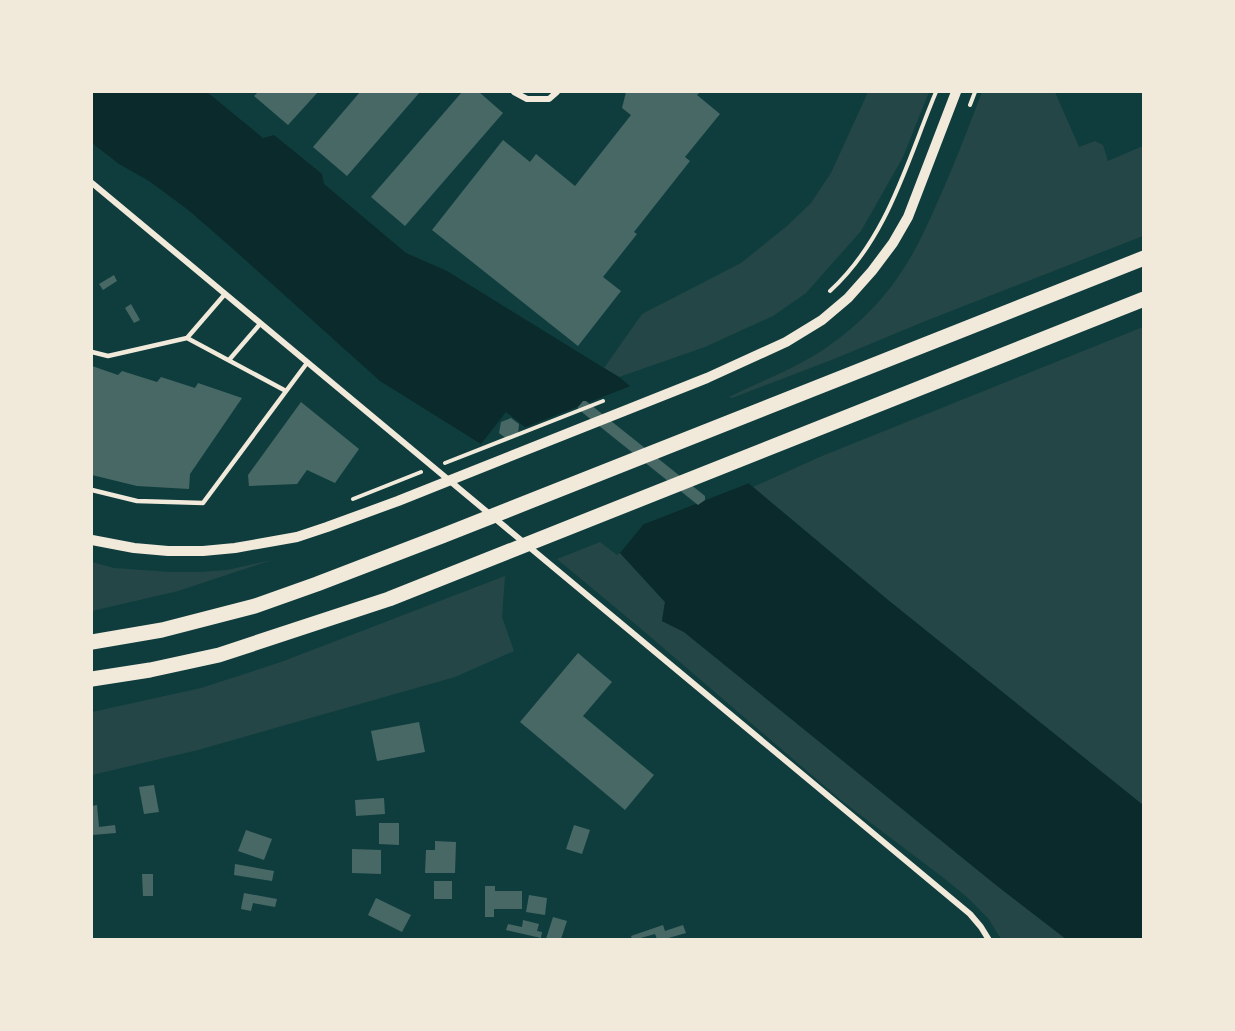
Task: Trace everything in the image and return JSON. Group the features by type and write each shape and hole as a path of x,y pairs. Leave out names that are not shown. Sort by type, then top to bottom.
{"highway":[{"path":"92,642 162,630 255,606 442,536 1143,258"},
{"path":"92,679 150,670 219,655 389,600 1143,299"}],"street":[{"path":"514,92 527,99 549,99 557,92"},
{"path":"92,540 134,548 203,551 266,544 297,537 398,501 707,378 786,342 822,320 849,298 893,243 908,217 956,92"},
{"path":"92,183 970,914 989,939"}],"lane":[{"path":"92,352 108,356 187,338 225,294"},
{"path":"229,360 260,324"},
{"path":"187,338 286,391"},
{"path":"92,490 137,501 203,503 307,363"}],"path":[{"path":"823,297 852,268 885,217 909,163 936,92"},
{"path":"437,466 603,401"},
{"path":"344,503 426,470"}],"shaded area":[{"path":"92,92 207,92 263,138 274,135 322,174 324,184 406,253 447,271 619,377 888,600 1143,805 1143,939 1066,939 684,632 662,621 665,602 620,553 643,525 642,522 506,412 481,444 380,381 187,209 149,181 119,164 92,143"},
{"path":"868,92 929,92 903,157 861,231 806,293 773,316 705,347 619,377 604,368 642,314 741,263 787,226 811,203 831,173"},
{"path":"982,92 1055,92 1079,147 1095,141 1103,145 1108,161 1143,146 1143,236 834,359 732,398 729,397 822,351 870,311 886,293 923,235"},
{"path":"1143,327 1143,805 888,600 753,487 822,456"},
{"path":"600,542 617,555 620,553 665,602 662,621 684,632 1066,939 1001,939 988,918 968,898 842,801 557,559"},
{"path":"272,560 178,591 92,611 92,562 114,568 199,572 227,570"},
{"path":"505,576 502,617 514,651 455,677 198,750 92,775 92,712 201,688 281,662"}],"pier":[{"path":"633,385 752,482 642,525 617,555 640,524 521,429"}],"building":[{"path":"258,92 318,92 288,125 254,96"},
{"path":"360,92 420,92 347,176 313,147"},
{"path":"462,92 479,92 503,113 405,226 371,197"},
{"path":"626,92 700,92 697,95 720,114 685,157 690,161 634,232 637,234 603,277 621,291 578,346 432,230 503,140 530,162 536,154 575,186 631,115 622,108"},
{"path":"114,275 117,281 103,290 99,284"},
{"path":"131,304 140,320 134,323 125,308"},
{"path":"92,366 118,375 122,371 157,382 161,377 195,388 198,383 242,398 190,474 189,489 137,486 92,475"},
{"path":"583,401 586,401 705,496 705,500 698,505 578,409"},
{"path":"301,402 359,449 335,483 307,470 297,484 249,486 248,475"},
{"path":"511,418 519,424 518,435 507,439 499,433 501,422"},
{"path":"578,653 612,682 583,716 654,775 625,810 520,722"},
{"path":"419,722 425,752 377,761 371,731"},
{"path":"154,785 159,812 144,814 139,787"},
{"path":"384,798 385,814 356,816 355,800"},
{"path":"97,805 99,827 115,825 116,833 92,835 92,806"},
{"path":"379,823 399,823 399,845 379,844"},
{"path":"574,825 590,830 582,854 566,849"},
{"path":"246,830 272,839 264,860 238,851"},
{"path":"435,841 456,842 455,873 425,873 426,850 435,850"},
{"path":"352,849 381,850 381,874 352,873"},
{"path":"235,864 274,871 272,881 234,875"},
{"path":"142,874 153,874 153,896 143,896"},
{"path":"434,881 452,881 452,899 434,899"},
{"path":"485,886 495,886 495,891 522,891 522,909 494,909 494,917 485,917"},
{"path":"244,893 277,899 275,907 253,903 251,911 241,909"},
{"path":"529,895 547,898 545,915 526,912"},
{"path":"376,898 411,915 402,932 368,915"},
{"path":"553,917 567,921 561,939 546,939"},
{"path":"523,920 539,924 537,931 542,932 541,938 506,930 508,924 522,927"},
{"path":"663,925 665,931 683,925 686,933 665,939 657,939 655,934 632,939 631,936"}]}
